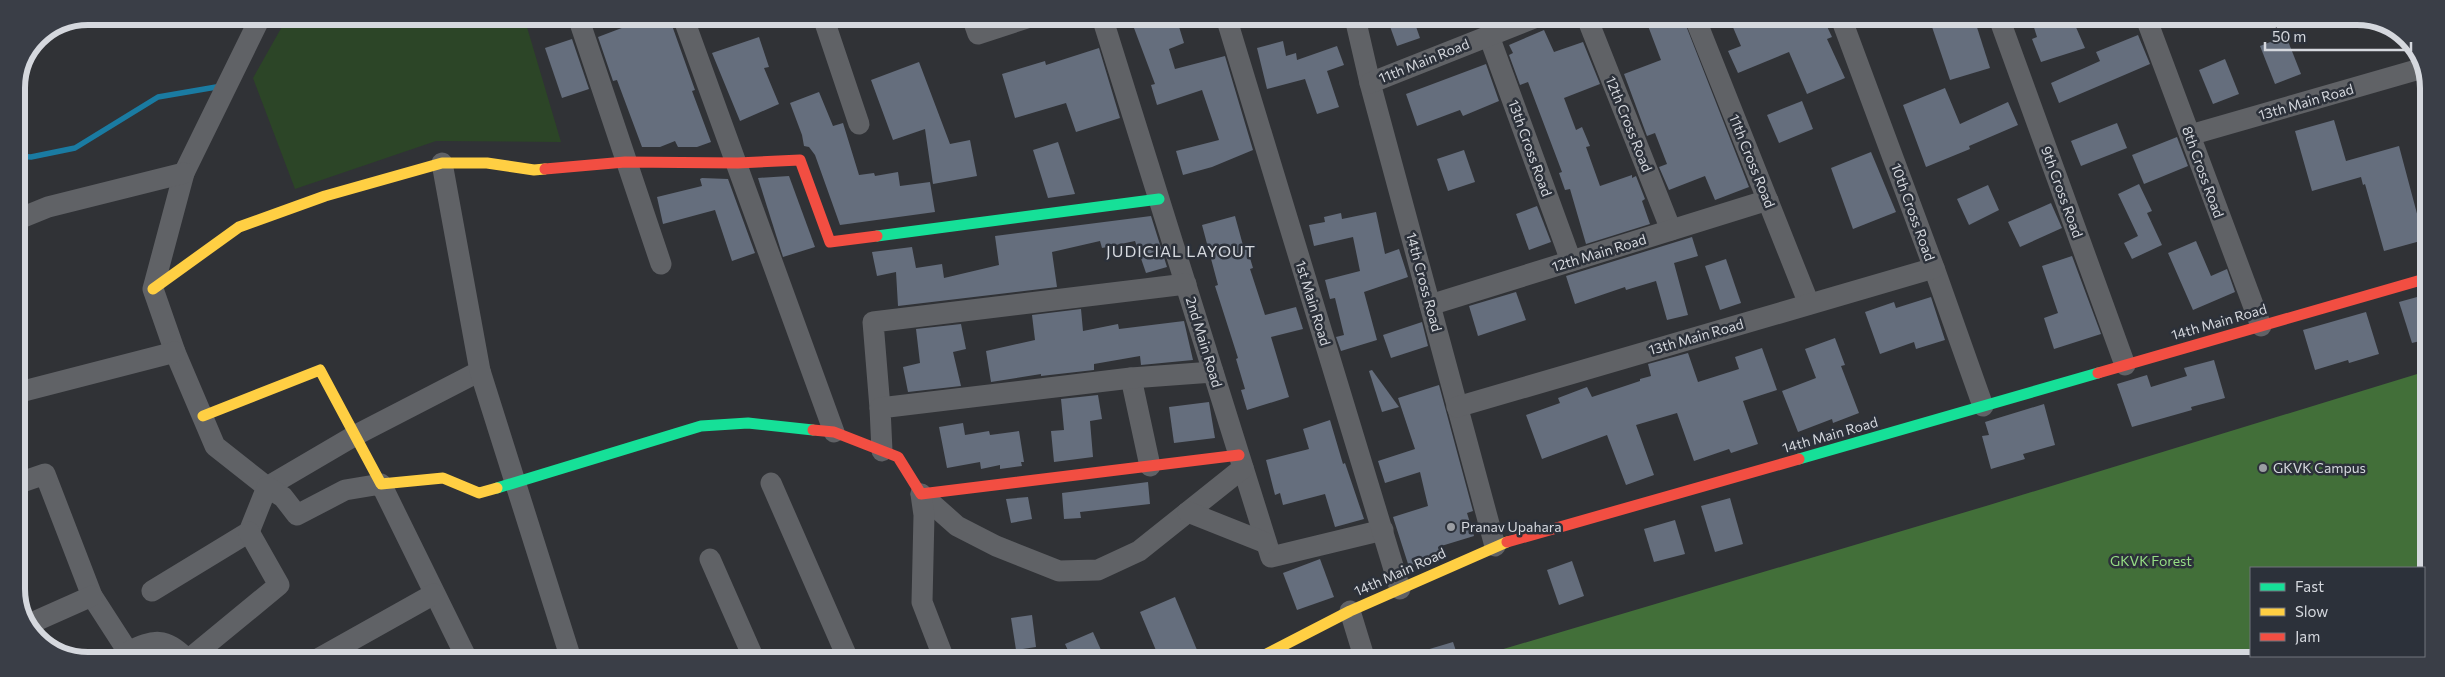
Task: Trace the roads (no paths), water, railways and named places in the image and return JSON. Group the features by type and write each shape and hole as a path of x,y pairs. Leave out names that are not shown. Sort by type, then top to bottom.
{"street":[{"path":"257,25 184,173 153,290 175,352 215,446 267,487 283,497 297,515 345,490 381,484 443,478 479,493 701,426 748,423 834,432 898,457 921,494 957,526 996,546 1059,571 1098,570 1140,551 1188,512 1241,461"},
{"path":"581,25 625,162 661,264"},
{"path":"685,25 738,163 834,432"},
{"path":"826,25 860,124"},
{"path":"975,25 978,34 1006,25"},
{"name":"2nd Main Road","path":"1105,25 1266,543"},
{"name":"1st Main Road","path":"1228,25 1400,588"},
{"name":"14th Cross Road","path":"1357,25 1370,83 1495,546"},
{"name":"11th Main Road","path":"1370,83 1516,25"},
{"name":"12th Cross Road","path":"1590,25 1671,230"},
{"name":"11th Cross Road","path":"1698,25 1809,304"},
{"name":"10th Cross Road","path":"1844,25 1983,406"},
{"name":"9th Cross Road","path":"2002,25 2125,365"},
{"name":"8th Cross Road","path":"2149,25 2261,326"},
{"name":"13th Cross Road","path":"1489,36 1571,261"},
{"name":"13th Main Road","path":"2190,135 2417,69"},
{"path":"153,290 239,227 325,196 442,163 487,163 534,170 625,162 738,163 800,160 830,242 1159,199"},
{"path":"442,163 480,371 569,652"},
{"path":"25,216 48,207 184,173"},
{"name":"12th Main Road","path":"1430,305 1768,200"},
{"name":"13th Main Road","path":"1458,406 1934,268"},
{"name":"14th Main Road","path":"1271,652 1350,611 1495,546 2420,280"},
{"path":"882,451 873,322 1186,284"},
{"path":"25,391 175,352"},
{"path":"203,416 320,370 381,484 463,652"},
{"path":"152,591 249,532 267,487 354,436 480,371"},
{"path":"880,408 1131,378 1213,372"},
{"path":"1131,378 1150,466"},
{"path":"921,494 1150,466 1241,461"},
{"path":"25,481 45,474 92,596 128,652"},
{"path":"771,483 845,652"},
{"path":"921,494 924,515 922,602 941,652"},
{"path":"1188,512 1266,543 1271,557 1383,530"},
{"path":"195,652 279,585 249,532"},
{"path":"710,559 751,652"},
{"path":"330,652 434,594"},
{"path":"34,622 92,596"},
{"path":"1350,611 1363,652"},
{"path":"134,652 150,641 176,648 181,652"}],"waterway":[{"path":"25,157 75,148 158,97 222,86"}],"place":[{"name":"GKVK Campus","path":"2263,468"},
{"name":"Pranav Upahara","path":"1451,527"}],"district":[{"name":"JUDICIAL LAYOUT","path":"1181,251"}],"park label":[{"name":"GKVK Forest","path":"2151,561"}]}
